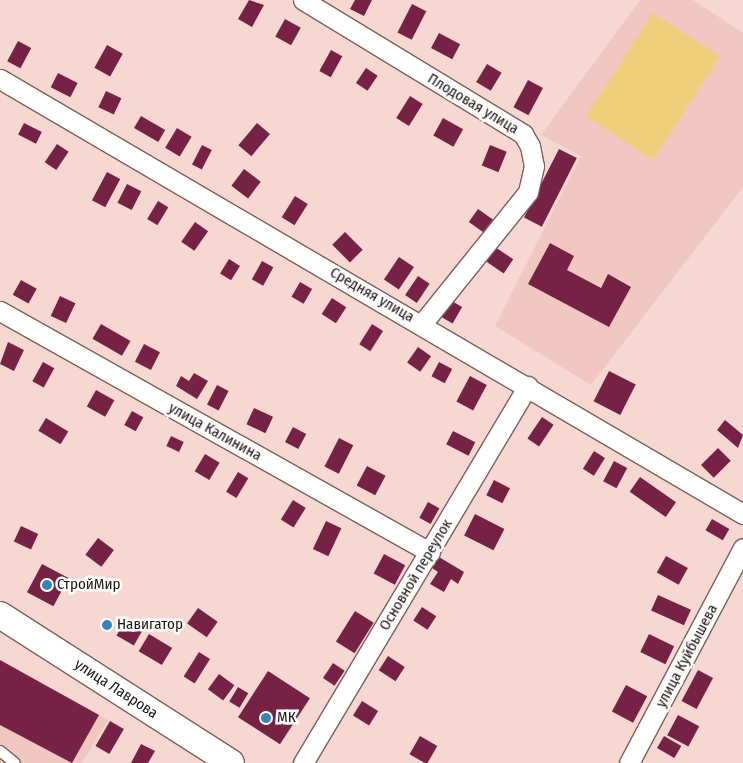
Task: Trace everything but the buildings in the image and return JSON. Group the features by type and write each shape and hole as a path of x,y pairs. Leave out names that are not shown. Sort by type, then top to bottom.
{"main road":[{"name":"улица Лаврова","path":"0,615 231,763"}],"street":[{"name":"Плодовая улица","path":"303,0 523,134 530,146 534,166 528,192 422,324"},
{"name":"Средняя улица","path":"0,79 528,386 743,514"},
{"name":"улица Калинина","path":"0,311 430,552"},
{"name":"Основной переулок","path":"303,763 528,386"},
{"name":"улица Куйбышева","path":"629,763 743,548"}],"lane":[{"path":"0,751 15,763"}],"shaded area":[{"path":"640,0 693,0 743,33 743,187 591,385 495,326 581,156 541,135"},
{"path":"653,13 720,57 653,160 586,116"},
{"path":"0,660 108,720 82,763 0,763"}],"place":[{"name":"СтройМир","path":"47,585"},
{"name":"Навигатор","path":"107,625"},
{"name":"МК","path":"266,718"}]}
